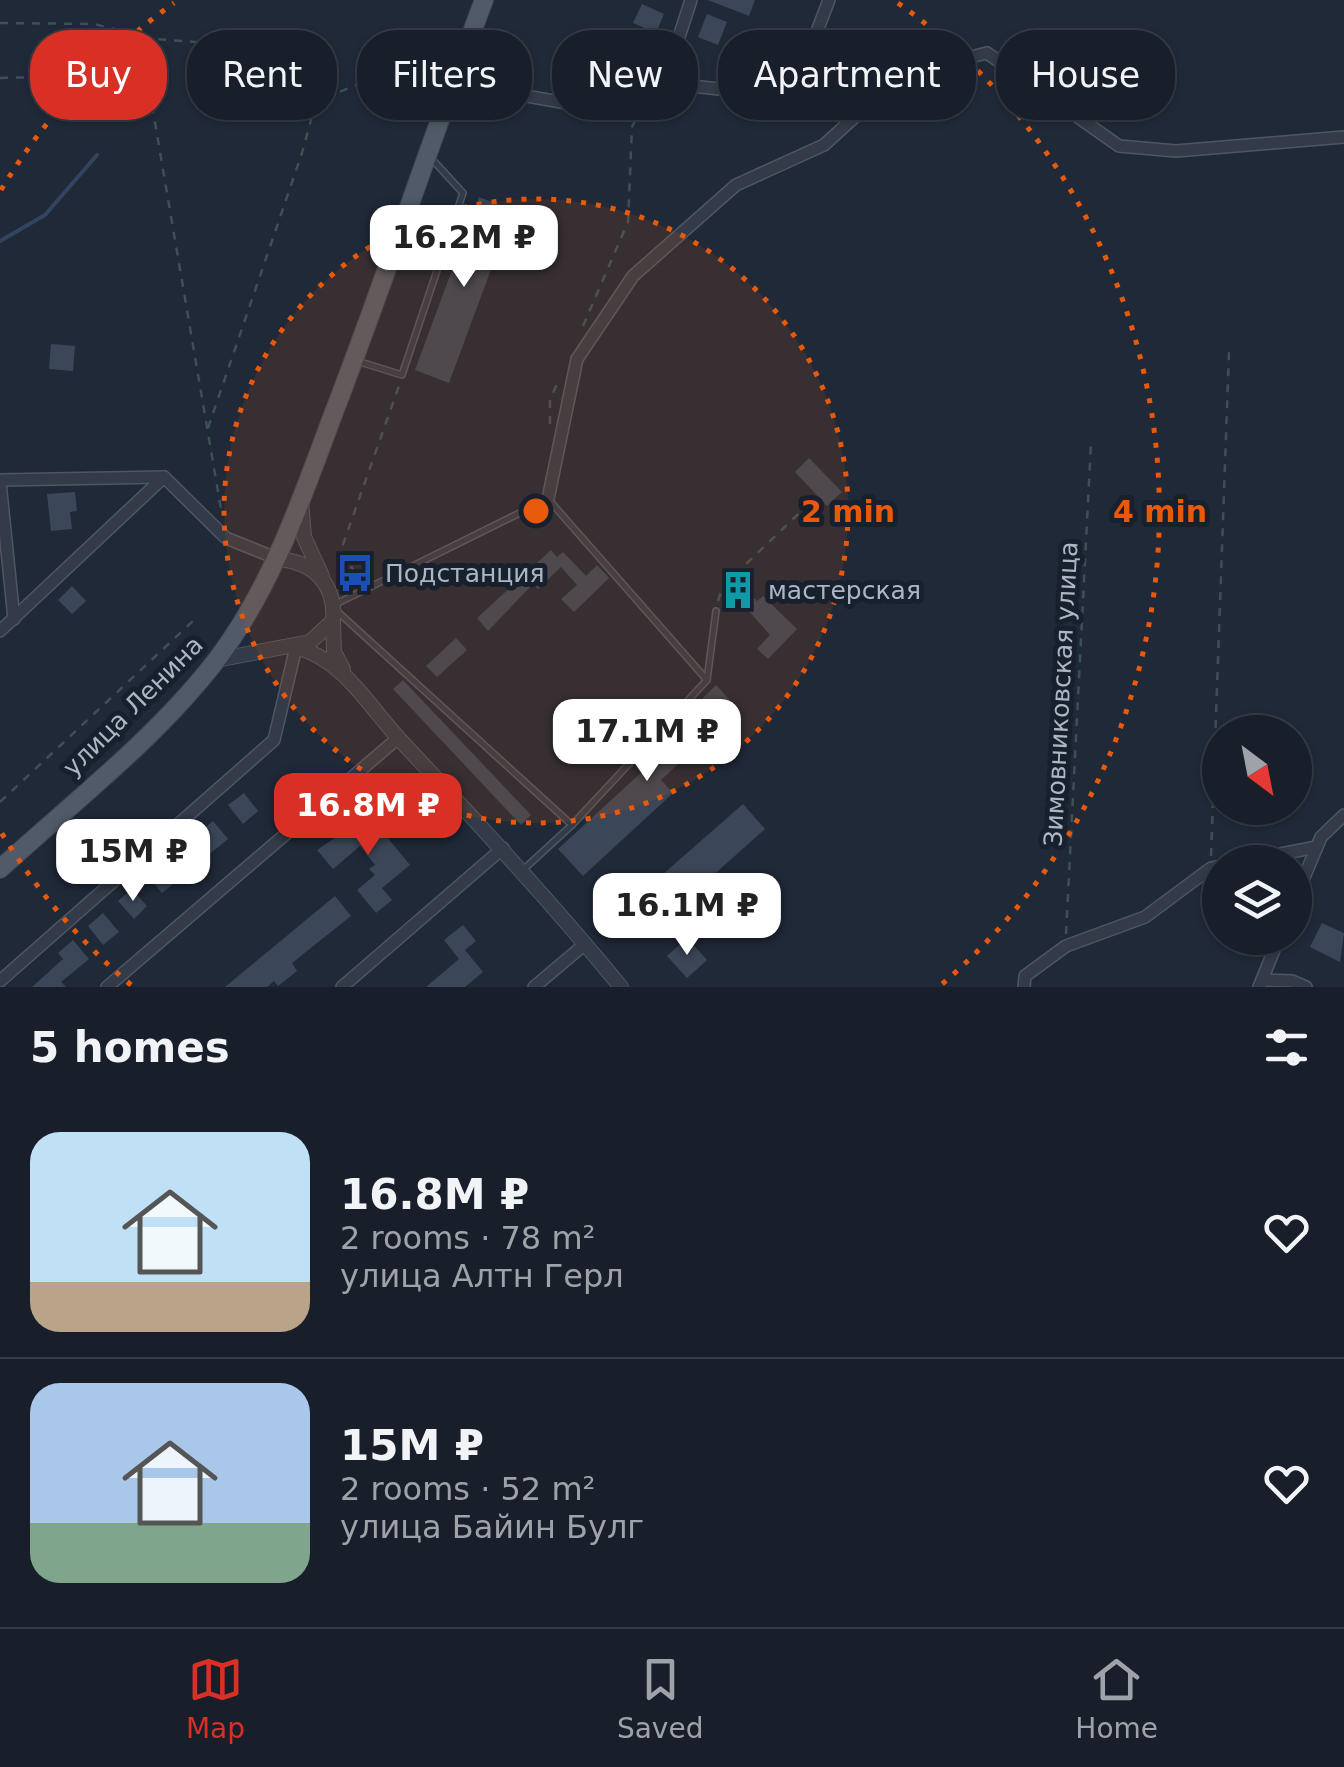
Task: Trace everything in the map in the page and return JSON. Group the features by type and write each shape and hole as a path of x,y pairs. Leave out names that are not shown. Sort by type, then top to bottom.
{"main road":[{"name":"улица Ленина","path":"473,30 484,0"},
{"name":"улица Ленина","path":"0,868 147,734 216,660 240,626 278,559 440,120"}],"street":[{"path":"681,30 691,0"},
{"path":"698,87 765,94 802,70 829,0"},
{"path":"548,500 577,359 633,276 736,186 824,145 903,74 987,53 1119,146 1176,151 1344,137"},
{"path":"14,619 0,481 164,477 226,538 278,559 298,561 325,581"},
{"path":"0,631 164,477"},
{"path":"300,501 304,537 325,581 333,613 334,652 345,674 398,738 524,870 621,987"},
{"path":"216,660 296,647 317,638 333,613"},
{"path":"240,626 250,648 262,653"},
{"path":"296,647 315,652 345,674"},
{"path":"0,981 274,740 296,647"},
{"path":"107,987 398,738"},
{"path":"1312,859 1344,814"},
{"path":"1312,848 1317,847"},
{"path":"342,987 503,848"},
{"path":"1024,987 1025,976 1066,946 1145,917 1202,876"},
{"path":"534,987 586,944"},
{"path":"1272,955 1261,983 1292,981 1306,987"}],"lane":[{"path":"354,360 402,375 463,193 428,154"},
{"path":"572,825 333,613 548,500 572,521 707,680"},
{"path":"524,870 572,825 707,680 716,612"}],"path":[{"path":"0,23 94,24 155,39 187,41"},
{"path":"0,78 78,76 122,41 146,70 226,538"},
{"path":"207,431 311,120"},
{"path":"582,329 628,222 635,120"},
{"path":"1216,845 1229,352"},
{"path":"549,440 550,400 566,364"},
{"path":"356,572 342,550 402,375"},
{"name":"Зимовниковская улица","path":"1066,946 1091,444"},
{"path":"716,612 722,586 814,498"},
{"path":"0,802 192,621"}],"building":[{"path":"708,0 755,0 749,16"},
{"path":"642,4 664,14 657,30 633,23"},
{"path":"707,14 727,22 724,30 718,30 718,45 698,37"},
{"path":"479,197 513,210 449,383 415,370"},
{"path":"51,344 75,346 73,371 49,369"},
{"path":"809,458 842,492 827,506 795,472"},
{"path":"75,492 77,511 70,512 72,529 51,531 47,494"},
{"path":"551,550 557,557 563,552 586,576 597,565 609,578 574,612 561,599 577,585 561,567 538,589 533,584 488,631 477,618"},
{"path":"734,577 757,601 763,596 797,629 768,659 757,649 770,635 726,585"},
{"path":"72,586 86,601 72,614 58,600"},
{"path":"456,638 467,650 437,677 426,666"},
{"path":"403,680 531,815 521,825 393,689"},
{"path":"716,685 738,709 661,780 673,793 583,876 558,849 657,758 650,750"},
{"path":"244,793 258,811 243,824 228,805"},
{"path":"743,804 765,829 645,936 621,911"},
{"path":"369,815 410,865 382,888 392,900 376,913 357,890 375,875 369,869 375,865 360,846 333,869 317,850"},
{"path":"213,821 228,839 162,893 147,875"},
{"path":"757,878 777,900 756,919 736,897"},
{"path":"132,889 147,906 134,919 118,901"},
{"path":"335,896 351,916 292,963 297,971 278,986 274,981 267,987 225,987"},
{"path":"103,913 119,932 103,945 88,926"},
{"path":"1322,923 1344,933 1340,962 1312,948"},
{"path":"463,925 476,941 465,950 483,972 465,987 426,987 459,959 444,940"},
{"path":"687,938 707,960 687,978 667,956"},
{"path":"73,940 89,959 61,982 66,987 32,987 63,959 58,953"}],"waterway":[{"path":"0,241 45,215 97,155"}],"place":[{"name":"Подстанция","path":"355,573"},
{"name":"мастерская","path":"738,590"}]}
